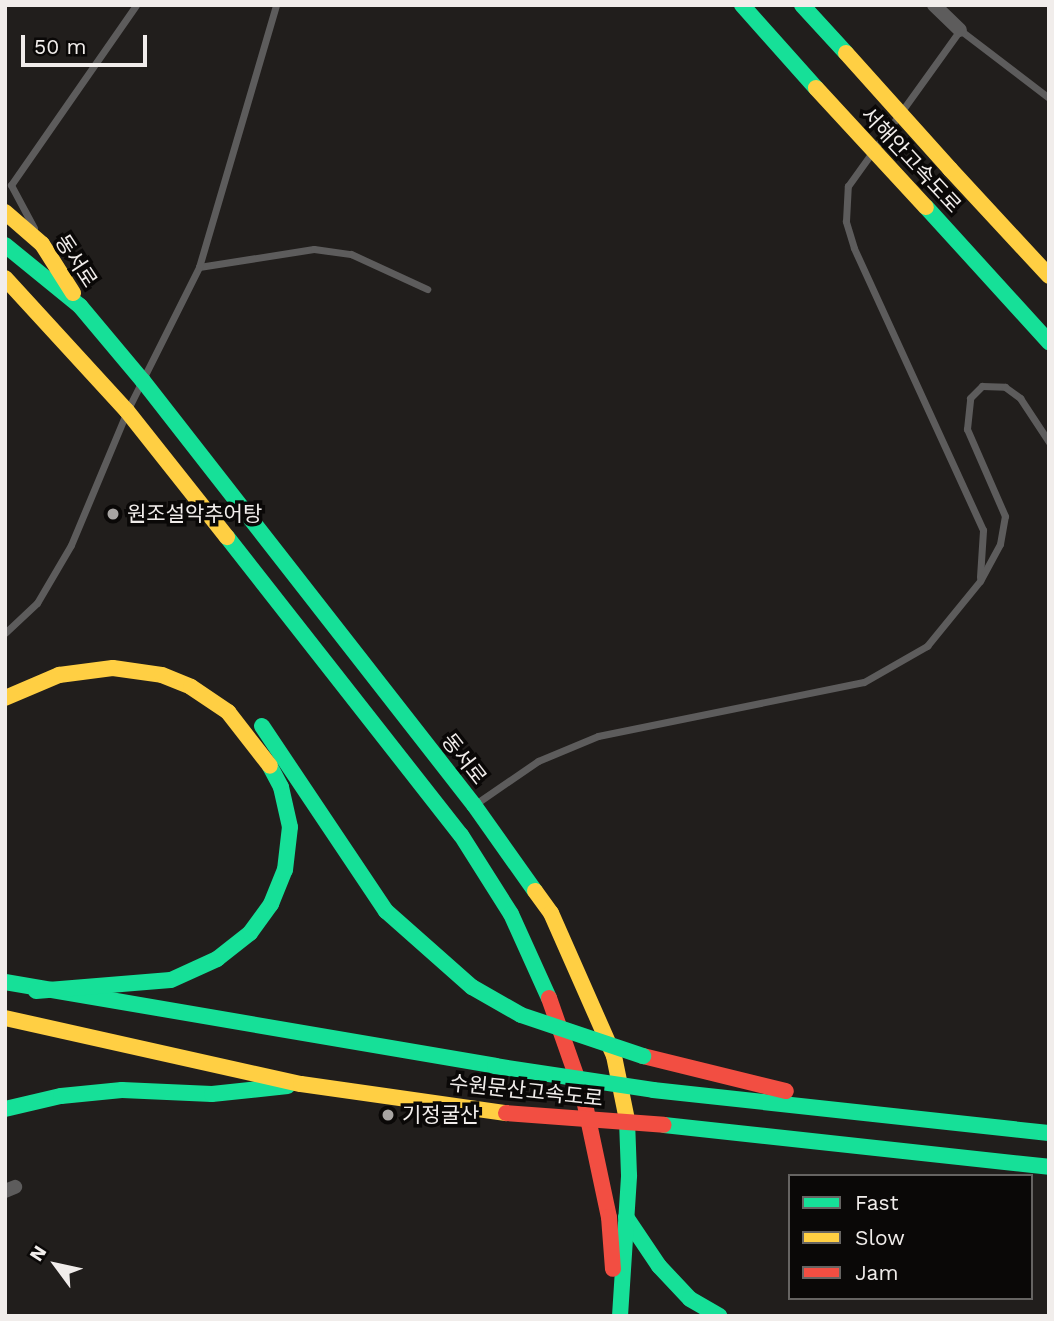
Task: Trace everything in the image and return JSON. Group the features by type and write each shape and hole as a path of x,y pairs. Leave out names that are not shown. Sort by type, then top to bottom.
{"main road":[{"name":"서해안고속도로","path":"742,5 1049,342"},
{"name":"서해안고속도로","path":"802,5 1049,276"},
{"name":"동서로","path":"5,212 42,244 80,306 143,381 474,805 551,913 614,1056 627,1111 626,1217 618,1316"},
{"name":"동서로","path":"5,246 80,306"},
{"name":"동서로","path":"5,278 127,411 461,835 511,914 544,984 583,1095 609,1217 618,1316"},
{"name":"동서로","path":"5,297 48,324"},
{"path":"82,654 150,656 192,670 229,693 285,755 386,911 472,987 521,1015 643,1056 893,1118"},
{"path":"45,661 63,657"},
{"path":"5,698 59,675 113,668 162,675 191,687 228,712 260,748 281,788 290,827 285,870 271,904 250,933 217,959 171,980 36,991"},
{"name":"수원문산고속도로","path":"5,982 36,991 653,1090 1049,1133"},
{"name":"수원문산고속도로","path":"5,1018 301,1084 506,1113 664,1125 1049,1167"},
{"path":"5,1109 61,1096 122,1090 259,1092 301,1084"},
{"path":"626,1217 659,1266 690,1299 720,1316"}],"street":[{"path":"934,5 960,30"}],"lane":[{"path":"11,185 136,5"},
{"path":"5,633 37,603 71,545 127,411 199,267 276,5"},
{"path":"980,581 983,530 854,248 846,221 848,186 960,30 1049,99"},
{"path":"5,177 42,244"},
{"path":"199,267 314,249 351,254 427,289"},
{"path":"474,805 538,761 598,736 864,682 927,646 980,581 1000,544 1005,516 967,429 970,398 982,386 1005,387 1020,398 1049,442"}],"traffic: fast":[{"path":"742,5 816,88"},
{"path":"802,5 846,53"},
{"path":"926,207 1049,342"},
{"path":"5,245 80,306 143,381 474,805 535,891"},
{"path":"227,537 461,835 511,914 549,998"},
{"path":"262,726 386,911 472,987"},
{"path":"36,991 171,980 217,959 250,933 271,904 285,870 290,827 281,787 270,766"},
{"path":"5,982 495,1066"},
{"path":"472,987 521,1015 643,1056"},
{"path":"495,1066 653,1090"},
{"path":"5,1109 61,1096 122,1090 212,1094 288,1086"},
{"path":"653,1090 1049,1133"},
{"path":"620,1316 629,1175 627,1120"},
{"path":"664,1125 1049,1167"},
{"path":"626,1217 659,1266 690,1299 720,1316"}],"traffic: slow":[{"path":"846,53 950,169"},
{"path":"816,88 926,207"},
{"path":"950,169 1049,276"},
{"path":"5,212 42,244 73,293"},
{"path":"5,278 127,411 227,537"},
{"path":"5,698 59,675 113,668 162,675 191,687 228,712 270,766"},
{"path":"535,891 551,913 614,1056 627,1120"},
{"path":"5,1018 301,1084 506,1113"}],"traffic: jam":[{"path":"549,998 583,1095 609,1217 613,1269"},
{"path":"643,1056 786,1091"},
{"path":"506,1113 664,1125"}],"place":[{"name":"원조설악추어탕","path":"113,514"},
{"name":"기정굴산","path":"388,1115"}]}
